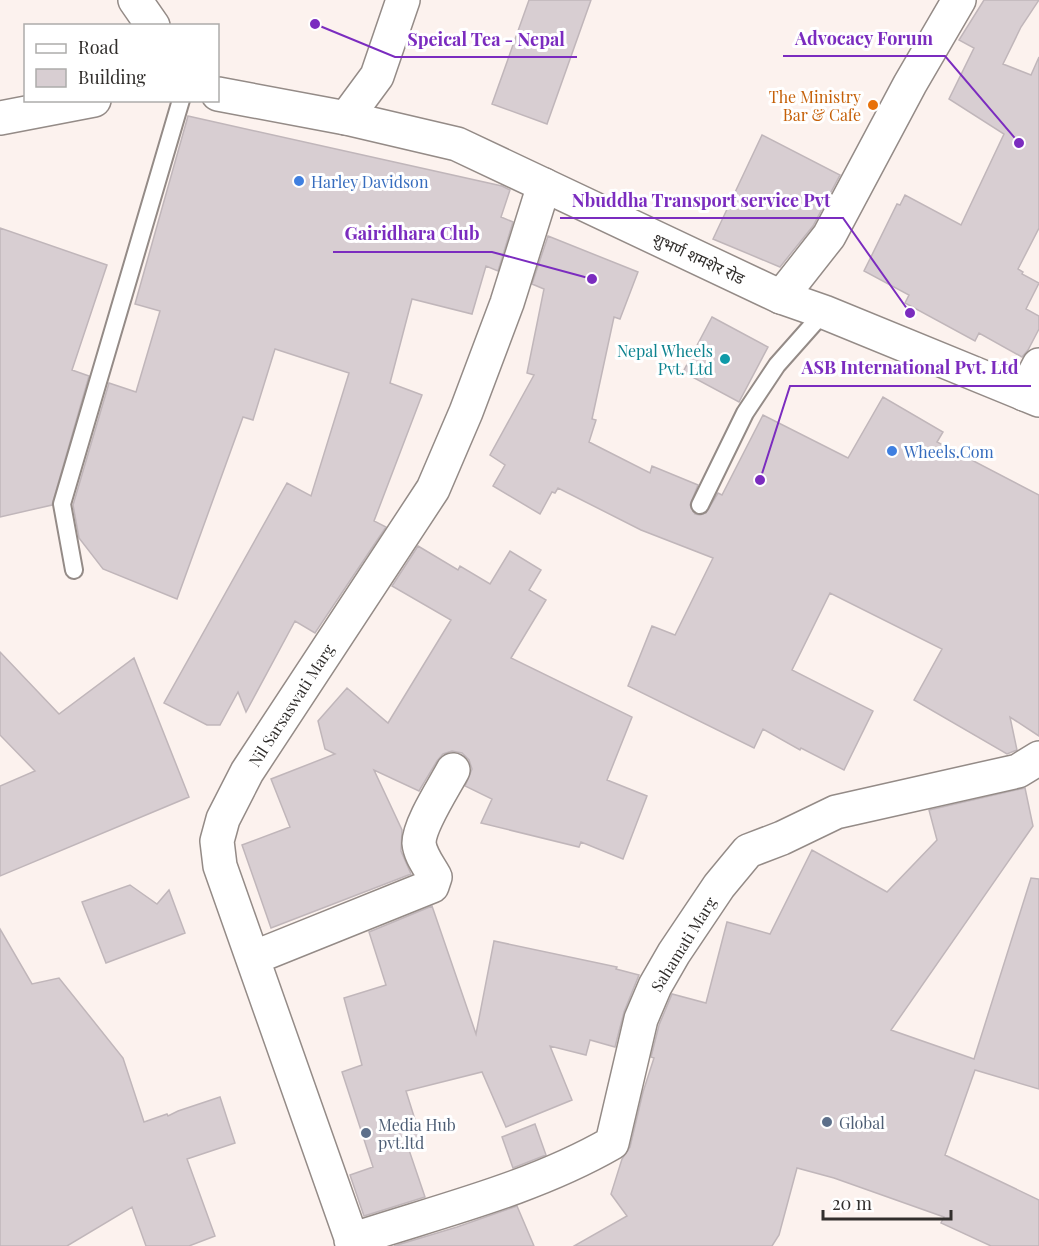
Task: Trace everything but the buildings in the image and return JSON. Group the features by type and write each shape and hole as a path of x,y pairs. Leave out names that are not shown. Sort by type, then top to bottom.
{"street":[{"path":"135,0 152,24"},
{"path":"346,118 377,76 404,0"},
{"path":"781,297 829,236 910,84 959,0"},
{"name":"शुभर्ण शमशेर रोड","path":"219,94 346,118 457,144 781,297 824,312 1032,397"},
{"path":"0,118 84,102"},
{"name":"Nil Sarsaswati Marg","path":"352,1243 220,866 217,842 223,819 248,772 433,489 507,303 544,185"},
{"path":"1032,397 1039,365"},
{"name":"Sahamati Marg","path":"352,1243 512,1188 580,1161 612,1143 641,1019 655,986 719,886 748,851 782,838 836,812 1018,771 1039,758"},
{"path":"253,958 432,886 435,877 422,853 419,842 423,828 453,770"}],"lane":[{"path":"74,570 62,504 180,102"},
{"path":"700,505 745,413 777,365 824,312"}],"place":[{"name":"Speical Tea - Nepal","path":"315,24"},
{"name":"The Ministry Bar & Cafe","path":"873,105"},
{"name":"Advocacy Forum","path":"1019,143"},
{"name":"Harley Davidson","path":"299,181"},
{"name":"Gairidhara Club","path":"592,279"},
{"name":"Nbuddha Transport service Pvt","path":"910,313"},
{"name":"Nepal Wheels Pvt. Ltd","path":"725,359"},
{"name":"Wheels.Com","path":"892,451"},
{"name":"ASB International Pvt. Ltd","path":"760,480"},
{"name":"Global","path":"827,1122"},
{"name":"Media Hub pvt.ltd","path":"366,1133"}]}
